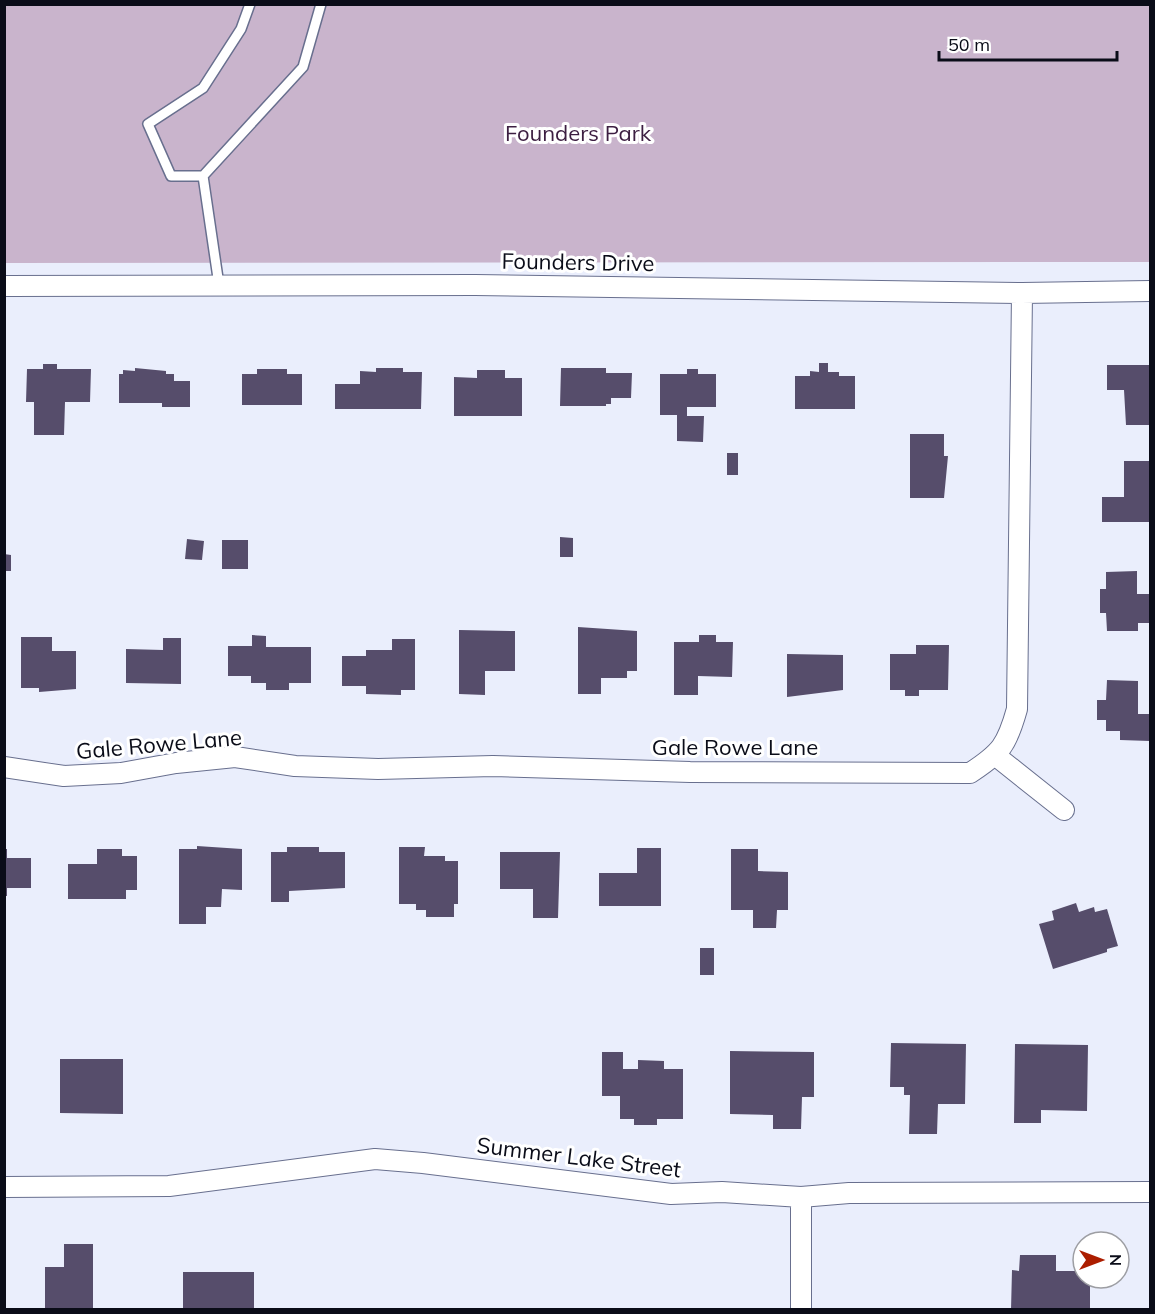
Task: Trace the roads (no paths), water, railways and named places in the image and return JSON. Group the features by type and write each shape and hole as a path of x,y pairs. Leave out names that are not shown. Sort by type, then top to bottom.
{"street":[{"name":"Founders Drive","path":"4,286 475,285 1022,293 1150,291"},
{"name":"Gale Rowe Lane","path":"4,767 64,776 122,773 177,763 236,757 295,766 378,769 493,766 690,772 970,773 996,756 1010,734 1017,709 1022,293"},
{"path":"996,756 1064,810"},
{"name":"Summer Lake Street","path":"4,1187 169,1186 375,1159 423,1162 671,1194 722,1192 801,1197 849,1193 1150,1192"},
{"path":"801,1197 801,1310"}],"lane":[{"path":"250,4 241,29 203,88 148,124 171,176 203,176 303,68 321,4"},
{"path":"203,176 219,285"}],"park label":[{"name":"Founders Park","path":"578,133"}]}
